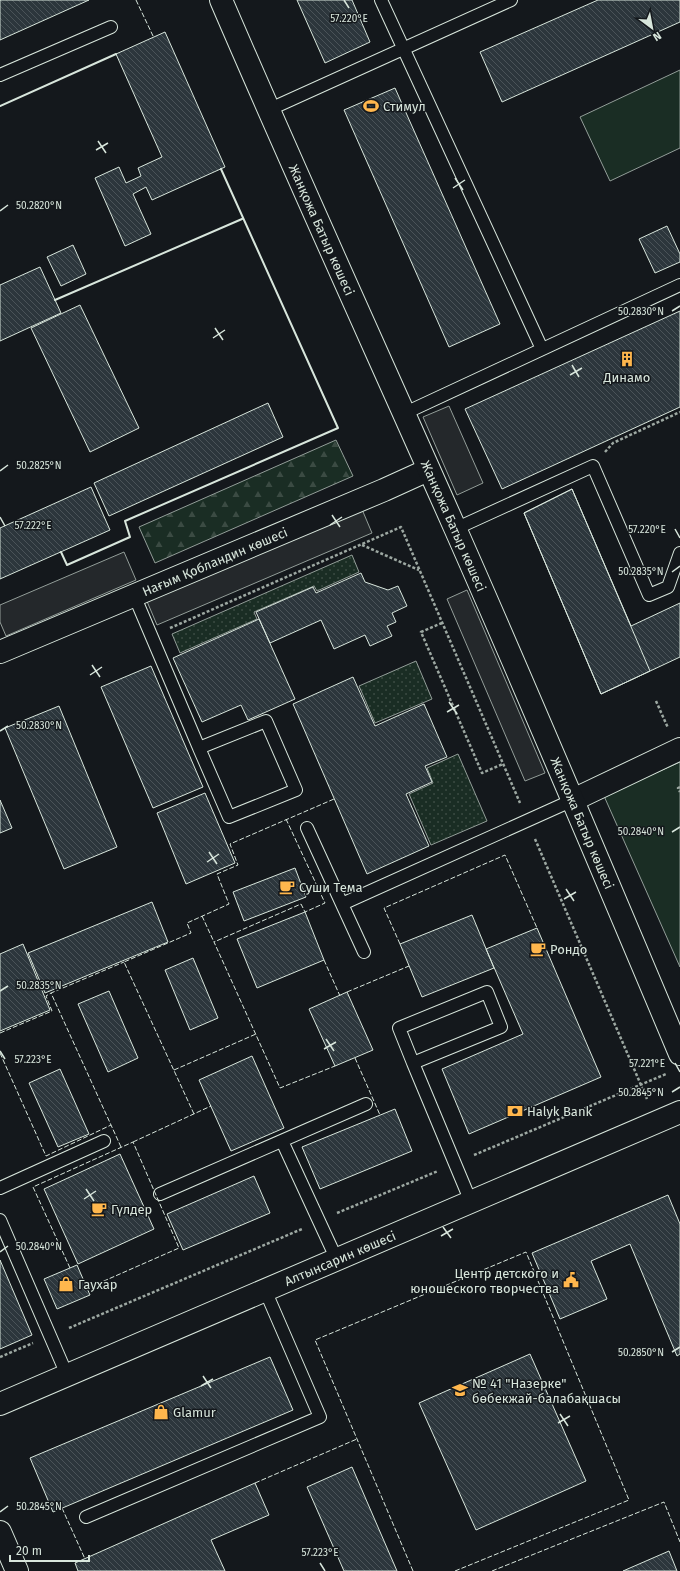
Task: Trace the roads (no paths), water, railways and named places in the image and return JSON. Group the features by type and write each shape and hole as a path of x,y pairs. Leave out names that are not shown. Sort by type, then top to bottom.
{"street":[{"name":"Жанқожа Батыр көшесі","path":"221,0 268,110 455,529 573,800 680,1054"},
{"name":"Нағым Қобландин көшесі","path":"0,652 428,470"},
{"path":"573,800 680,749"},
{"name":"Алтынсарин көшесі","path":"0,1404 680,1112"},
{"path":"0,1532 17,1571"}],"lane":[{"path":"381,0 542,349"},
{"path":"268,110 511,0"},
{"path":"0,75 111,27"},
{"path":"403,414 680,285"},
{"path":"455,529 593,466 649,595 668,587 680,553"},
{"path":"134,596 199,748 230,817 296,790 266,721 199,748"},
{"path":"342,904 573,800"},
{"path":"307,828 364,952"},
{"path":"413,1063 501,1028 487,992 399,1028 413,1063 471,1202"},
{"path":"160,1194 366,1104"},
{"path":"0,1188 104,1141"},
{"path":"282,1141 337,1260"},
{"path":"0,1220 67,1375"},
{"path":"86,1517 320,1416 265,1290"}],"place":[{"name":"Стимул","path":"371,106"},
{"name":"Динамо","path":"627,359"},
{"name":"Суши Тема","path":"287,887"},
{"name":"Рондо","path":"538,949"},
{"name":"Halyk Bank","path":"515,1111"},
{"name":"Гүлдер","path":"99,1209"},
{"name":"Центр детского и юношеского творчества","path":"571,1280"},
{"name":"Гаухар","path":"66,1284"},
{"name":"№ 41 \"Назерке\" бөбекжай-балабақшасы","path":"460,1390"},
{"name":"Glamur","path":"161,1412"}]}
